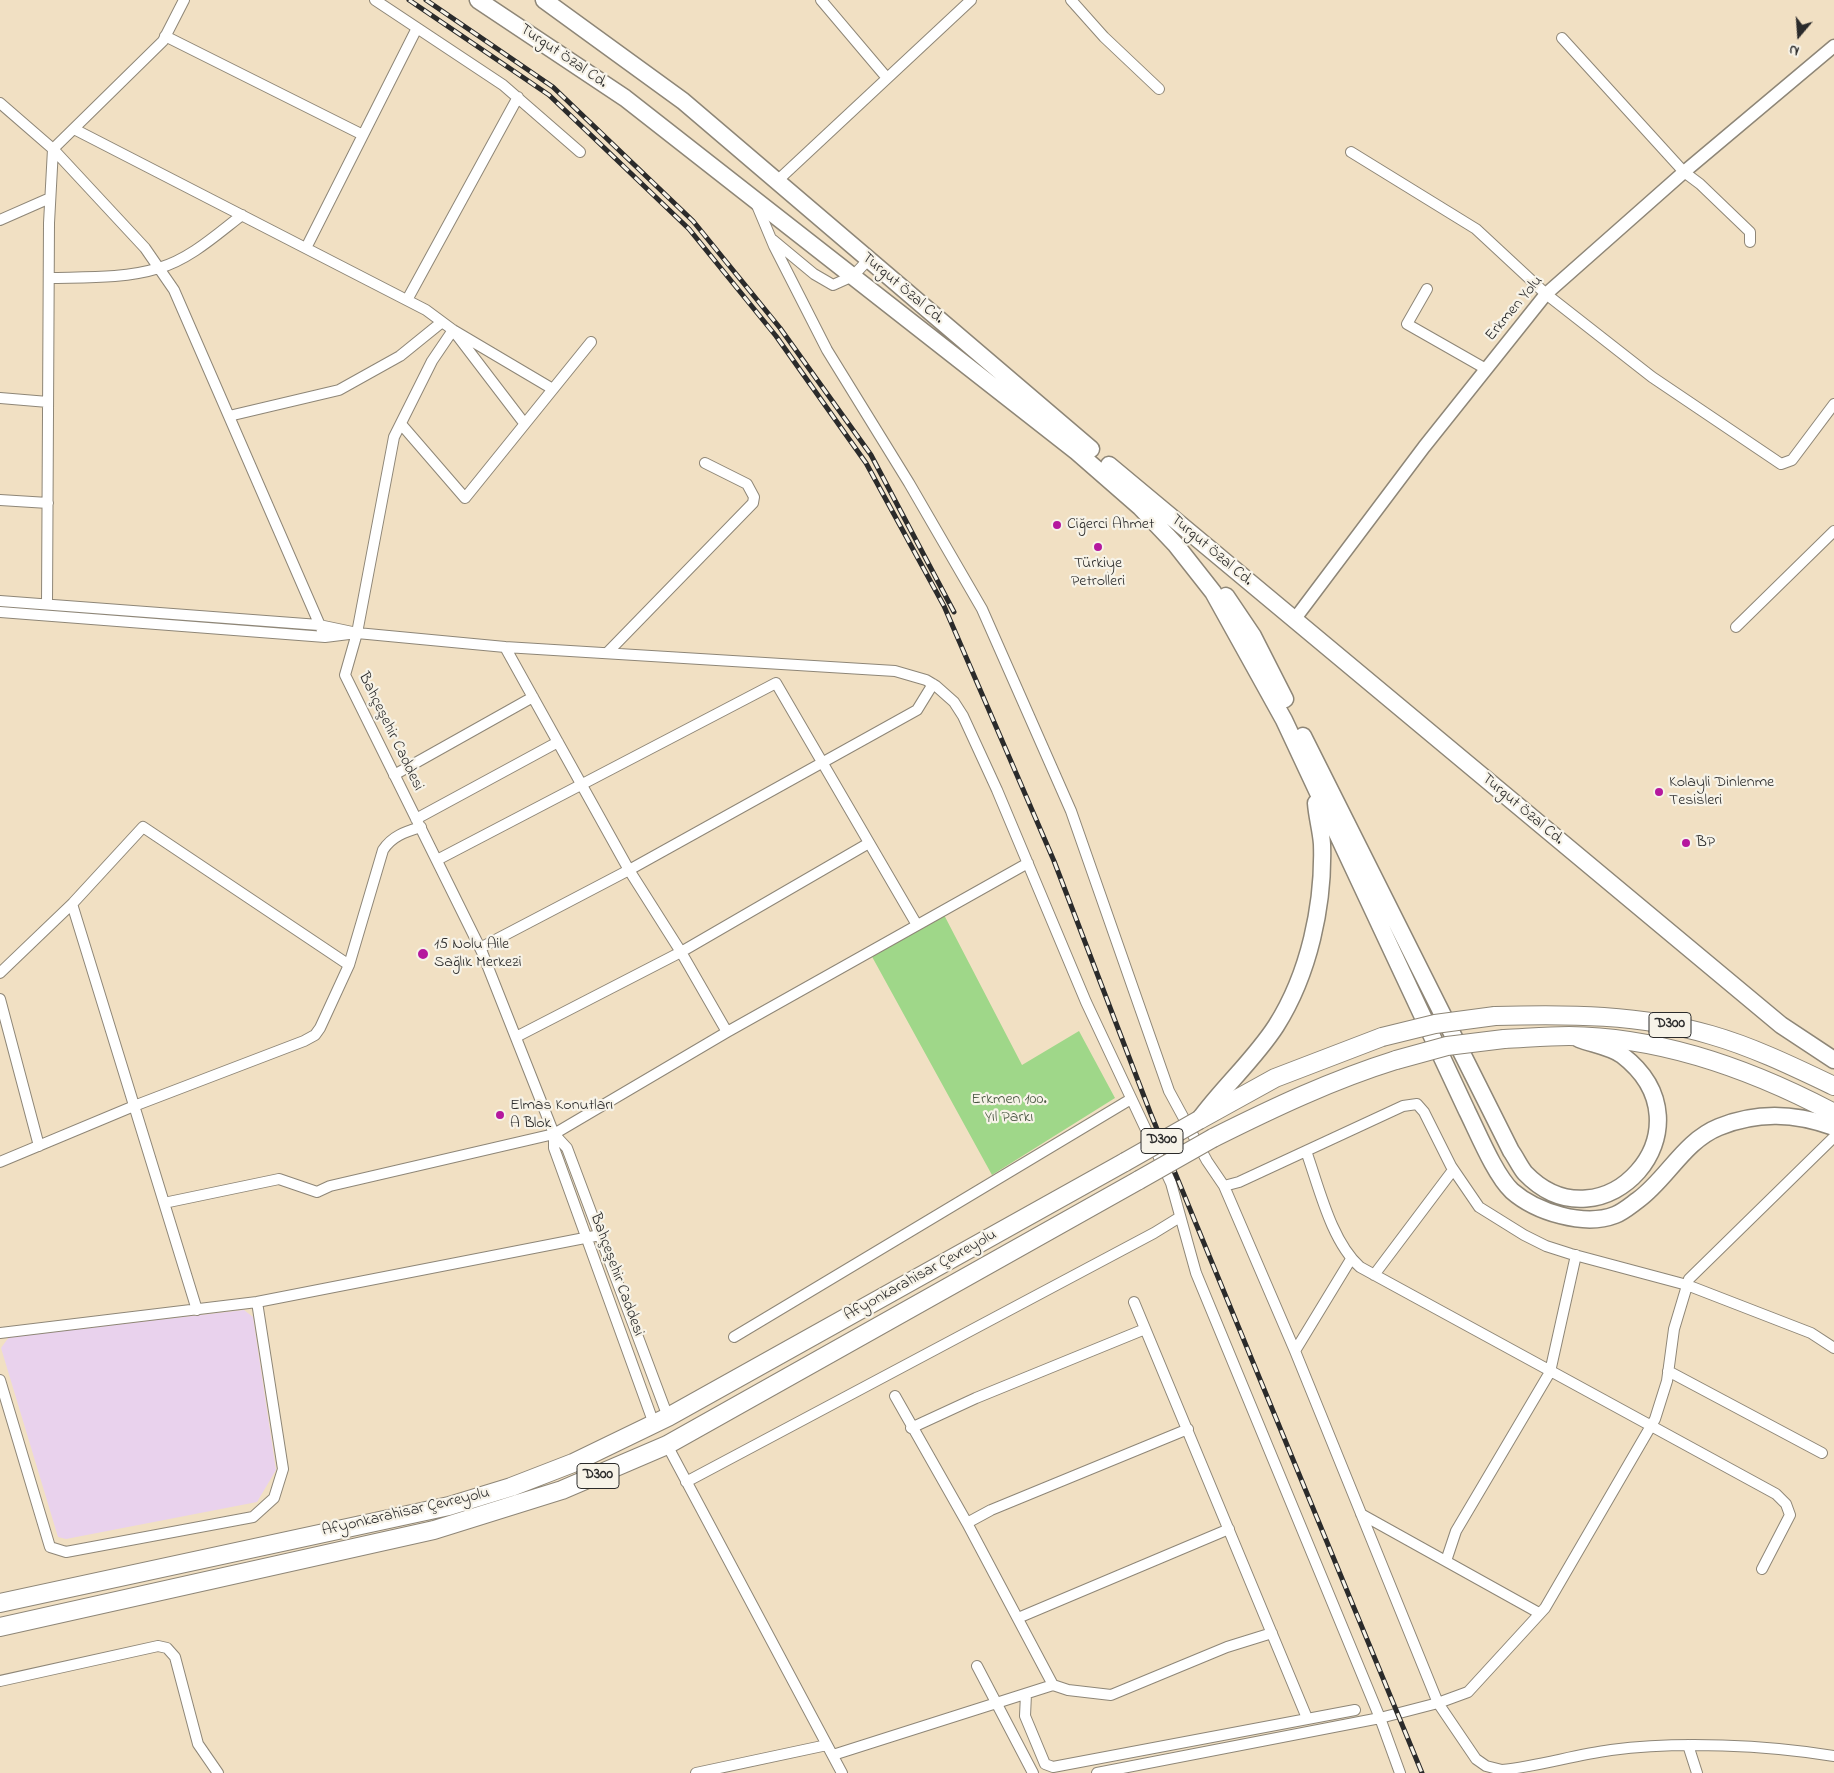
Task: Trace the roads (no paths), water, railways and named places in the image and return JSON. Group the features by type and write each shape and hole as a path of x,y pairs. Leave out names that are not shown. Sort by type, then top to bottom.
{"highway":[{"name":"Afyonkarahisar Çevreyolu","path":"0,1603 449,1506 550,1472 603,1450 661,1421 1275,1078 1382,1037 1435,1024 1495,1016 1596,1015 1657,1022 1712,1035 1788,1064 1834,1086"},
{"name":"Afyonkarahisar Çevreyolu","path":"0,1627 434,1530 562,1490 667,1445 1213,1138 1290,1099 1346,1076 1396,1060 1447,1046 1504,1039 1570,1036 1639,1043 1692,1056 1747,1073 1798,1094 1834,1113"}],"main road":[{"name":"Turgut Özal Cd.","path":"478,0 625,98 1294,620 1781,1025 1834,1060"},
{"name":"Turgut Özal Cd.","path":"544,0 683,101 868,260 1146,505"},
{"path":"1146,505 1213,592 1284,720 1490,1158 1511,1190 1530,1204 1557,1215 1584,1219 1615,1215 1639,1200 1698,1140 1718,1127 1748,1117 1778,1115 1809,1118 1834,1127"},
{"path":"1146,505 1210,573 1253,636 1502,1133 1525,1172 1545,1189 1568,1196 1592,1198 1614,1192 1632,1180 1644,1165 1652,1148 1657,1129 1658,1108 1646,1079 1620,1054 1570,1036"},
{"path":"1200,1120 1211,1104 1240,1073 1276,1025 1302,970 1314,927 1321,882 1322,842 1315,786"}],"street":[{"path":"47,604 48,278 53,149 166,36 184,0"},
{"path":"375,0 518,97 580,152"},
{"path":"821,0 886,78"},
{"path":"776,182 971,0"},
{"path":"1071,0 1104,37 1159,88"},
{"path":"306,248 418,28"},
{"path":"166,36 363,135"},
{"path":"1562,38 1684,172 1700,184 1750,232 1750,242"},
{"name":"Erkmen Yolu","path":"1294,620 1424,447 1546,294 1684,172 1834,46"},
{"path":"407,300 518,97"},
{"path":"0,103 53,149 146,248 174,290 325,637"},
{"path":"74,128 426,310 452,330 551,388"},
{"path":"1352,152 1476,229 1546,294 1652,378 1781,464 1792,460 1834,405"},
{"path":"0,220 50,198"},
{"path":"755,200 771,237 827,350 910,484 982,609 1071,811 1169,1091 1207,1161 1224,1186 1295,1351 1438,1703 1476,1758 1493,1769 1518,1768 1609,1750 1688,1745 1834,1756"},
{"path":"48,278 119,275 159,268 201,248 242,215"},
{"path":"771,237 814,274 832,285 852,276 868,260"},
{"path":"1427,289 1407,324 1486,369"},
{"path":"228,416 339,390 400,356 442,322"},
{"path":"452,330 524,423"},
{"name":"Bahçeşehir Caddesi","path":"452,330 432,361 394,437 357,633 345,675 480,948 554,1134 554,1148 586,1237 661,1421"},
{"path":"401,424 465,498 551,388 591,342"},
{"path":"0,398 48,402"},
{"path":"607,653 753,503 754,496 747,484 705,463"},
{"path":"0,500 48,503"},
{"path":"1736,627 1834,531"},
{"path":"0,600 319,625 357,633 505,647 895,672 911,675 933,684 949,698 963,716 1028,863 1086,1002 1171,1184 1196,1273 1380,1718 1400,1773"},
{"path":"0,612 325,637 357,633"},
{"path":"505,647 629,870 681,952 727,1032"},
{"path":"437,860 776,683 918,925"},
{"path":"480,948 629,870 916,710 933,684"},
{"path":"394,775 533,697"},
{"path":"0,1162 134,1106 304,1041 314,1035 320,1028 349,966 383,850 388,842 558,742"},
{"path":"0,973 72,904 143,827 349,966"},
{"path":"516,1037 681,952 869,843"},
{"path":"164,1203 279,1178 317,1192 330,1186 554,1134 727,1032 1028,863"},
{"path":"72,904 197,1310"},
{"path":"0,999 39,1146"},
{"path":"734,1337 1132,1099"},
{"path":"1224,1186 1412,1103 1420,1107 1424,1112 1454,1170 1479,1207 1531,1239 1576,1255 1687,1286 1811,1333 1834,1348"},
{"name":"Bahçeşehir Caddesi","path":"554,1134 567,1148 600,1234 661,1421"},
{"path":"1097,1773 1380,1718 1438,1703 1468,1692 1540,1614 1655,1419 1668,1372 1674,1329 1689,1279 1834,1137"},
{"path":"1306,1151 1336,1234 1350,1259 1550,1372 1776,1494 1786,1504 1790,1515 1762,1568"},
{"path":"1374,1274 1454,1170"},
{"path":"686,1482 1154,1233 1180,1217"},
{"path":"0,1333 257,1302 600,1234"},
{"path":"1446,1561 1456,1532 1550,1372 1576,1255"},
{"path":"1295,1351 1350,1259"},
{"path":"0,1380 50,1547 66,1552 253,1517 274,1498 283,1469 257,1302"},
{"path":"1134,1302 1307,1718"},
{"path":"911,1428 976,1398 1145,1329"},
{"path":"1668,1372 1822,1453"},
{"path":"895,1396 911,1428 967,1523 1053,1685"},
{"path":"967,1523 991,1510 1188,1429"},
{"path":"667,1445 842,1773"},
{"path":"1361,1514 1540,1614"},
{"path":"1018,1618 1229,1529"},
{"path":"833,1755 1053,1685 1068,1690 1111,1695 1227,1647 1272,1633"},
{"path":"0,1681 158,1646 167,1648 174,1657 198,1744 218,1773"},
{"path":"977,1666 1033,1773"},
{"path":"1026,1694 1025,1716 1045,1764 1053,1767 1355,1710"},
{"path":"696,1773 827,1745"},
{"path":"1688,1745 1697,1773"}],"railway":[{"path":"409,0 549,95 689,229 776,336 866,463 944,606 1054,861 1150,1112 1422,1773"},
{"path":"426,0 553,87 693,221 780,328 871,455 954,612"}],"place":[{"name":"Ciğerci Ahmet","path":"1057,525"},
{"name":"Türkiye Petrolleri","path":"1098,547"},
{"name":"Kolayli Dinlenme Tesisleri","path":"1659,792"},
{"name":"BP","path":"1686,843"},
{"name":"15 Nolu Aile Sağlık Merkezi","path":"423,954"},
{"name":"Elmas Konutları A Blok","path":"500,1115"}],"park label":[{"name":"Erkmen 100. Yıl Parkı","path":"1009,1109"}]}
